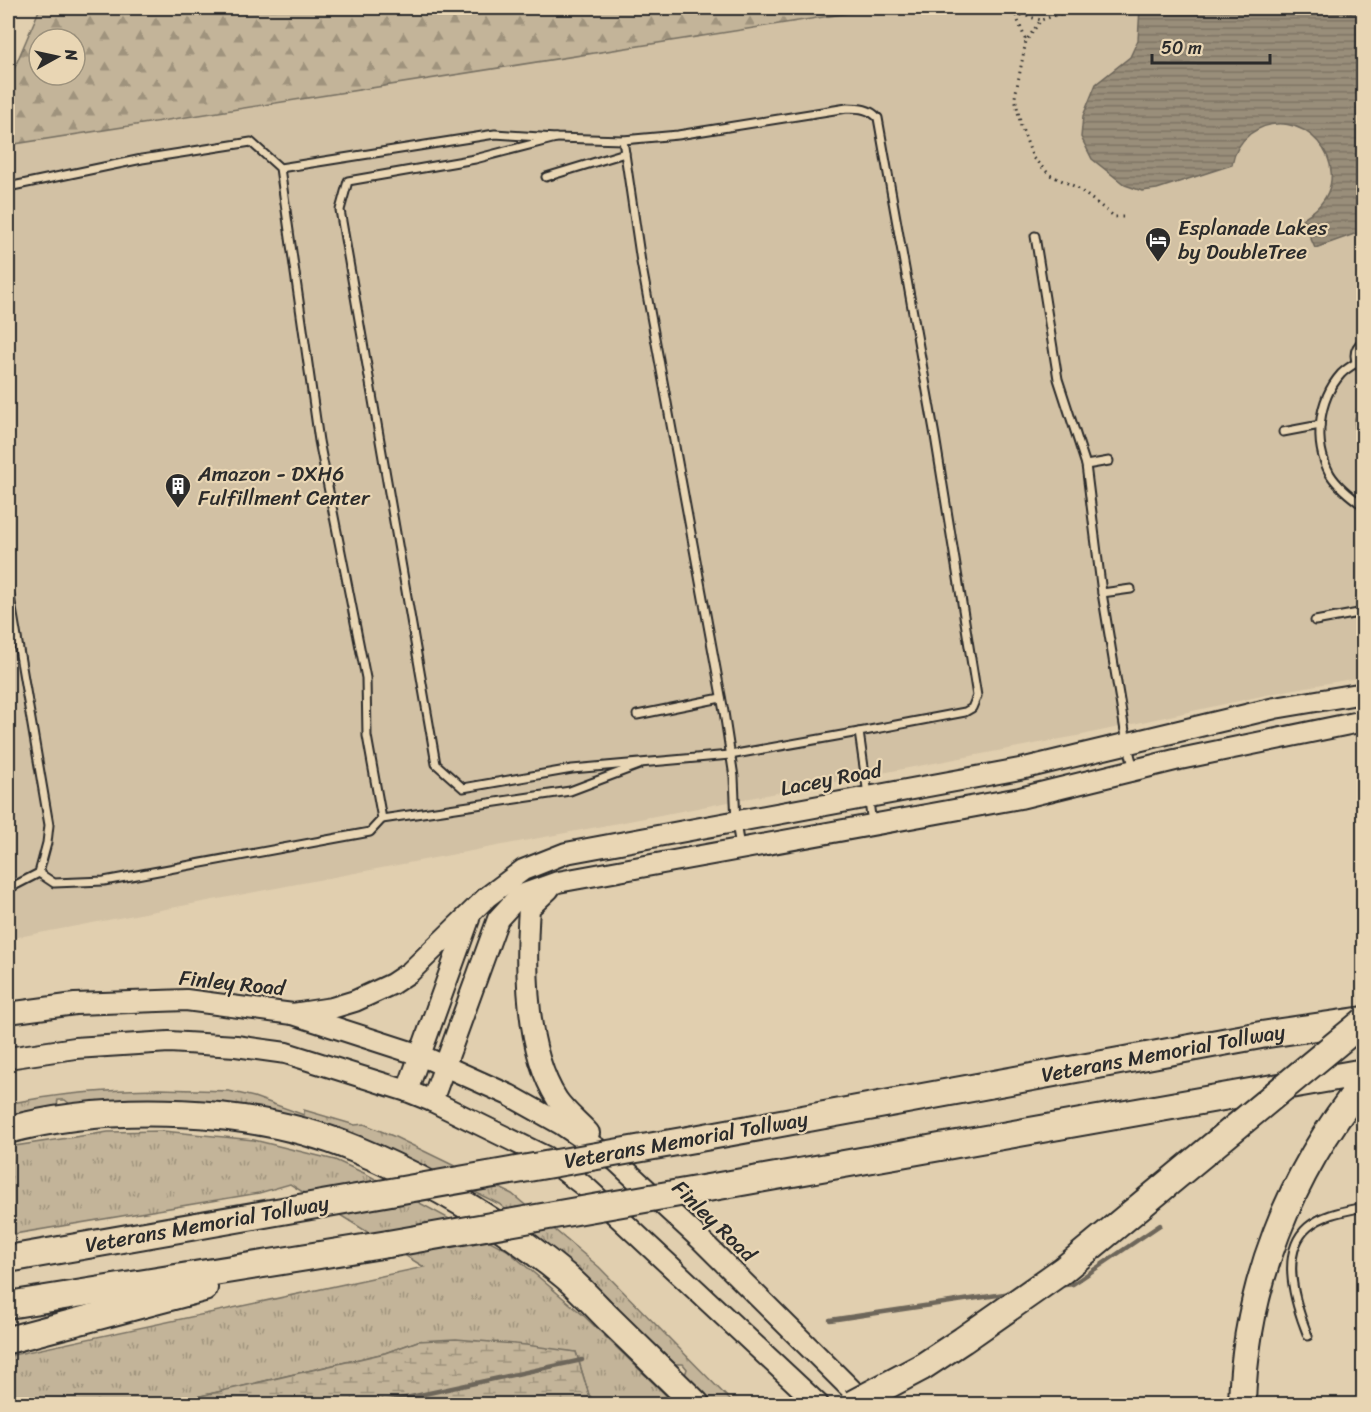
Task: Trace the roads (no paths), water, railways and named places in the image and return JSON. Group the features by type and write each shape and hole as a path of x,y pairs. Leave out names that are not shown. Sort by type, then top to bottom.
{"highway":[{"path":"1261,1035 1364,1009"},
{"path":"852,1404 921,1367 1063,1270 1364,1020"},
{"name":"Veterans Memorial Tollway","path":"8,1258 694,1139 1261,1035 1364,1020"},
{"path":"8,1305 329,1255 1364,1072"},
{"path":"1242,1404 1251,1323 1273,1241 1285,1208 1315,1151 1364,1082"},
{"path":"8,1130 84,1117 160,1112 262,1123 309,1133 354,1148 415,1176 466,1205 518,1239 566,1276 696,1404"},
{"path":"8,1340 329,1255"}],"main road":[{"name":"Lacey Road","path":"407,1091 471,914 487,897 523,870 566,853 1025,768 1275,708 1364,693"},
{"path":"432,1101 498,919 519,896 558,882 1020,798 1174,760 1364,721"},
{"path":"558,882 540,895 529,908 527,940 531,1021 540,1063 558,1100 616,1161"},
{"path":"293,1014 332,1008 355,1001 392,984 410,972 471,914"},
{"name":"Finley Road","path":"8,1013 75,1004 186,1000 293,1014 420,1055 520,1101 561,1124 616,1161 701,1240 866,1404"},
{"path":"8,1058 75,1048 169,1042 236,1046 286,1053 432,1101 546,1157 588,1189 818,1404"}],"lane":[{"path":"280,168 495,134 623,140 678,135 847,108 867,110 878,118 935,436 976,696 972,708 965,712 730,755 572,769 463,788 436,764 340,210 348,181 475,159 556,138"},
{"path":"623,140 647,295 721,698 734,777 740,850"},
{"path":"8,187 142,159 251,142 280,168 319,441 366,678 367,736 382,819"},
{"path":"546,177 625,153"},
{"path":"1035,236 1058,379 1086,465 1102,593 1135,771"},
{"path":"1364,340 1355,350 1354,356 1356,363 1364,370"},
{"path":"1356,363 1342,373 1327,395 1320,425 1321,448 1330,473 1347,494 1364,506"},
{"path":"1283,432 1320,425"},
{"path":"1086,465 1109,461"},
{"path":"8,585 49,825 48,843 39,873 8,889"},
{"path":"1102,593 1131,589"},
{"path":"1315,621 1364,612"},
{"path":"637,715 721,698"},
{"path":"859,732 872,824"},
{"path":"39,873 54,883 104,881 370,831 382,819 570,791 647,762"},
{"path":"1308,1336 1293,1290 1292,1267 1296,1245 1307,1227 1329,1215 1364,1207"}],"waterway":[{"path":"1058,1286 1073,1284 1160,1225"},
{"path":"830,1320 1011,1293"},
{"path":"378,1404 582,1360"}],"place":[{"name":"Esplanade Lakes by DoubleTree","path":"1158,263"},
{"name":"Amazon - DXH6 Fulfillment Center","path":"178,509"}]}
